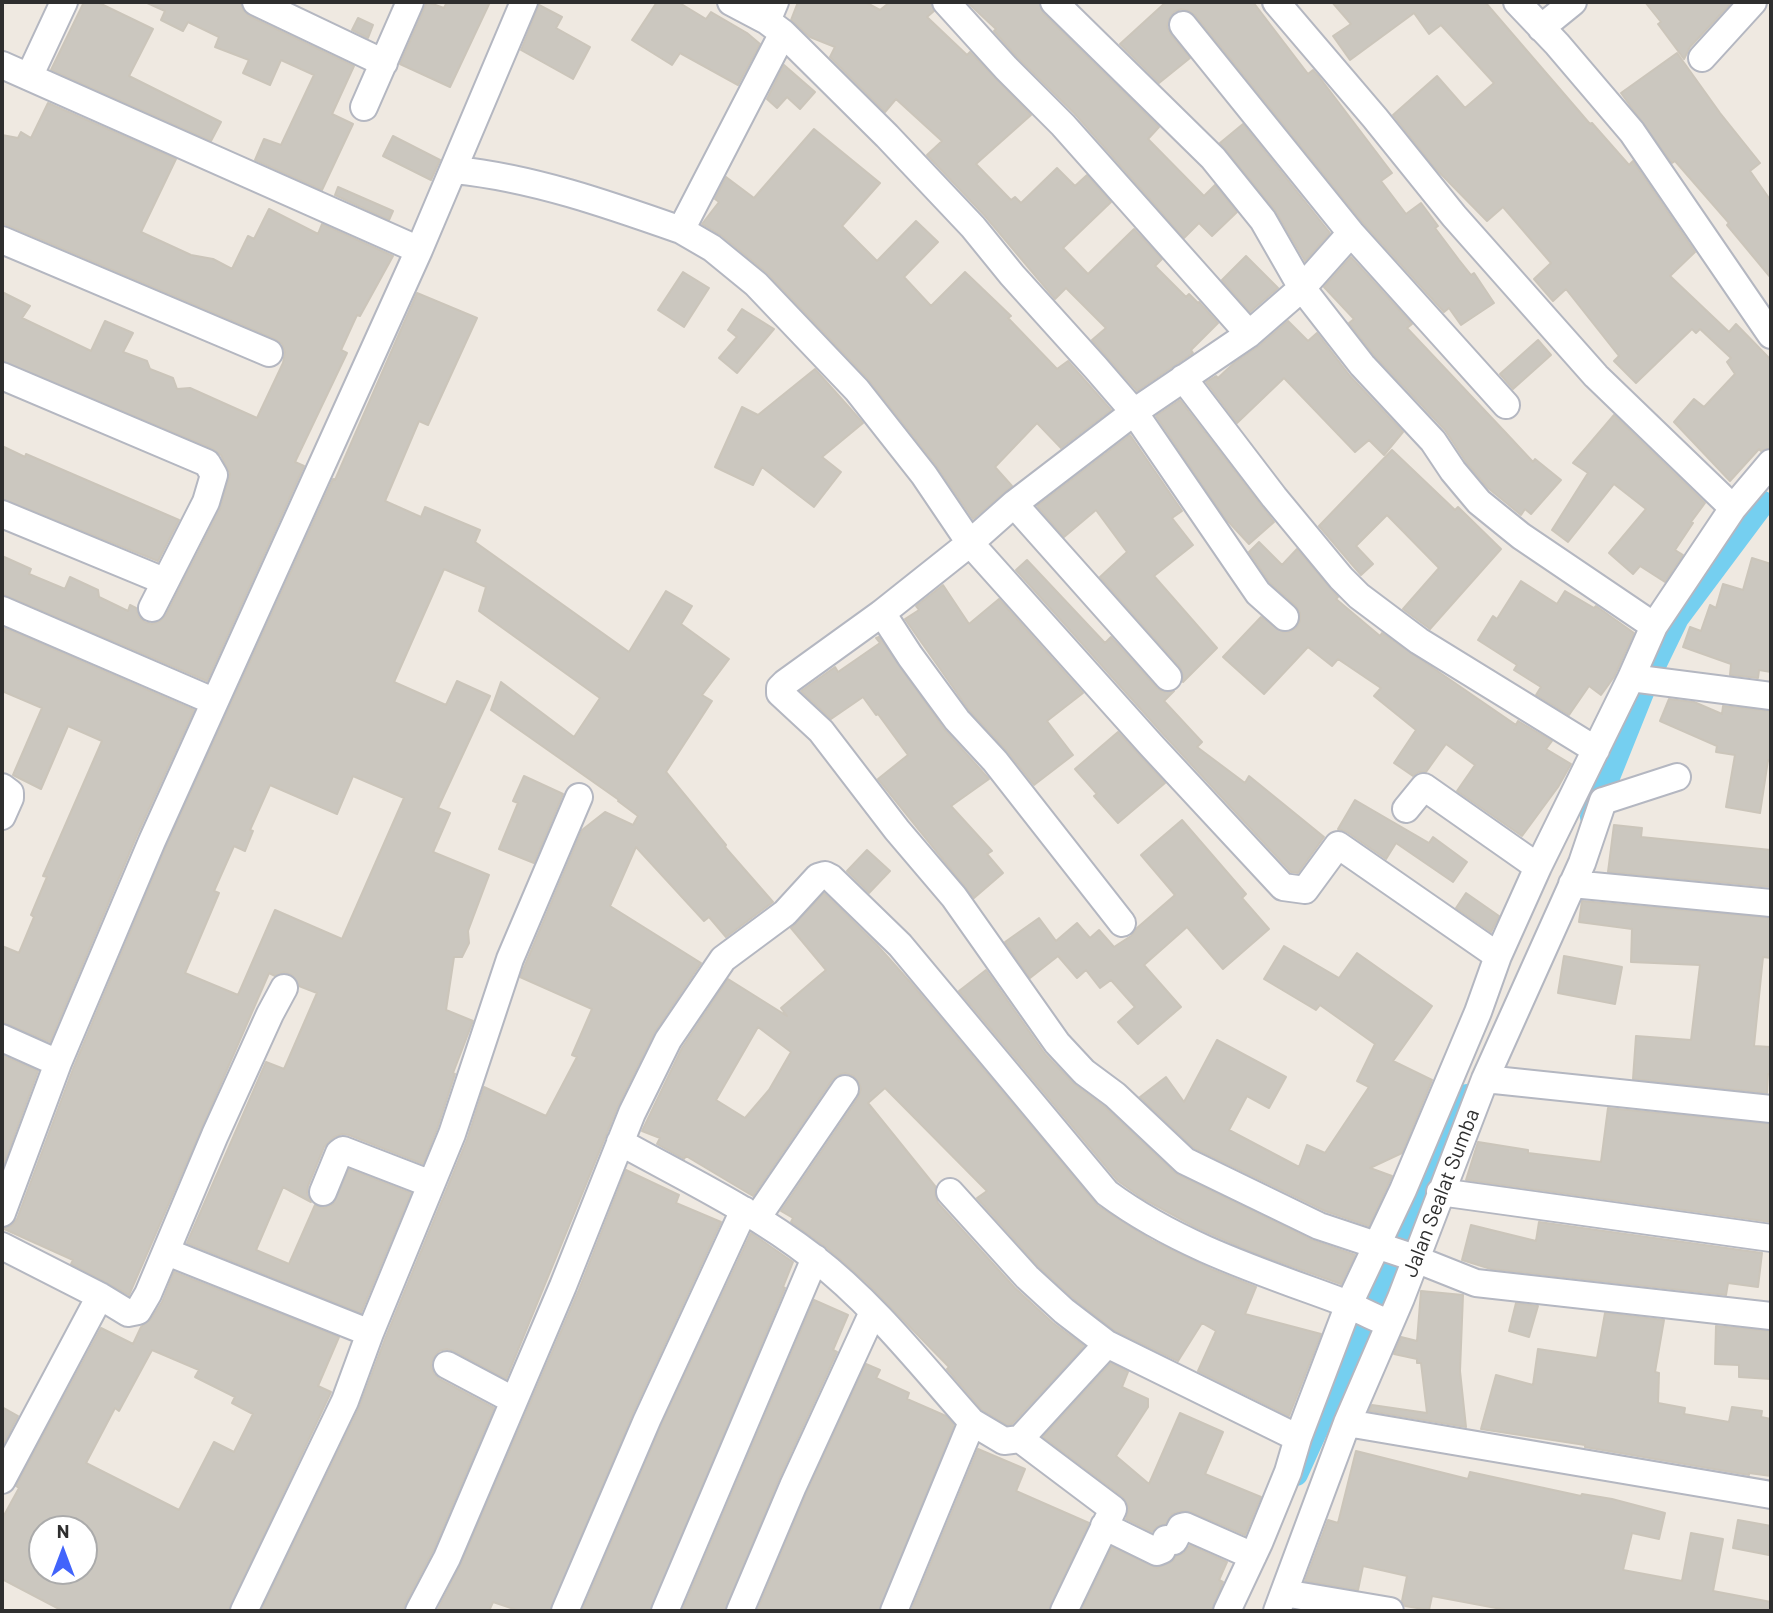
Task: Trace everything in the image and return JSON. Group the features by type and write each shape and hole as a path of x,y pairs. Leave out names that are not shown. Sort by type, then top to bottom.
{"street":[{"path":"29,77 64,2"},
{"path":"256,2 384,63"},
{"path":"364,107 410,2"},
{"path":"2,1213 58,1063 213,701 455,170 524,2"},
{"path":"732,2 775,19 973,227 1134,412 1243,573 1258,593 1285,617"},
{"path":"946,2 1063,125 1249,334"},
{"path":"1054,2 1213,158 1263,219 1301,288 1362,365 1433,441 1452,471 1479,502 1521,536 1654,626"},
{"path":"1276,2 1454,216 1596,376 1733,508"},
{"path":"1517,2 1632,132 1771,335"},
{"path":"1541,28 1573,2"},
{"path":"1702,58 1753,2"},
{"path":"681,230 775,19"},
{"path":"1183,25 1351,233 1506,405"},
{"path":"2,65 419,250"},
{"path":"455,170 519,179 591,198 681,230 712,248 787,313 858,390 924,475 971,543 1151,745 1283,887 1305,890 1338,845 1498,956"},
{"path":"1351,233 1301,288 1249,334 1134,412 1014,504 971,543 883,613 785,683 780,692 821,731 897,830 954,897 1057,1043 1084,1072 1115,1095 1185,1161 1307,1221 1476,1283 1771,1316"},
{"path":"2,240 269,353"},
{"path":"2,376 211,467 214,475 206,502 152,608"},
{"path":"1183,378 1266,488 1359,596 1419,641 1596,750"},
{"name":"Jalan Sealat Sumba","path":"1280,1602 1386,1322 1394,1252 1440,1192 1489,1069 1572,884 1596,750 1654,626 1733,508 1766,476"},
{"path":"1014,504 1168,677"},
{"path":"2,514 164,581"},
{"path":"2,610 213,701"},
{"path":"883,613 910,656 957,720 995,761 1122,923"},
{"path":"1631,678 1771,696"},
{"path":"1227,1611 1288,1472 1298,1438 1354,1306 1394,1252 1464,1045 1498,956 1538,867 1591,786 1677,777"},
{"path":"2,787 10,793 10,798 2,816"},
{"path":"1406,809 1424,787 1538,867"},
{"path":"244,1611 345,1401 472,1079 510,959 579,797"},
{"path":"419,1611 447,1559 563,1286 632,1113 668,1040 723,959 785,912 818,877 831,877 900,945 1107,1193 1136,1214 1181,1239 1354,1306 1386,1322"},
{"path":"1572,884 1771,903"},
{"path":"2,1246 128,1313 138,1311 167,1252 215,1135 284,988"},
{"path":"2,1038 58,1063"},
{"path":"1464,1045 1489,1069 1771,1108"},
{"path":"565,1611 647,1420 751,1214 845,1089"},
{"path":"620,1142 751,1214 815,1258 873,1312 972,1422 1004,1441 1020,1439 1107,1344"},
{"path":"323,1192 339,1153 343,1150 431,1184"},
{"path":"950,1192 1027,1278 1107,1344 1298,1438"},
{"path":"1440,1192 1771,1238"},
{"path":"167,1252 370,1333"},
{"path":"665,1611 815,1258"},
{"path":"2,1480 100,1296"},
{"path":"740,1611 793,1486 873,1312"},
{"path":"447,1365 513,1400"},
{"path":"894,1611 972,1422"},
{"path":"1347,1423 1771,1495"},
{"path":"1020,1439 1112,1509 1064,1611"},
{"path":"1104,1526 1157,1552 1162,1550 1166,1539 1174,1541 1181,1527 1185,1526 1253,1556"},
{"path":"1280,1602 1390,1611"}],"building":[{"path":"84,2 97,2 153,29 129,76 221,122 211,141 51,70"},
{"path":"145,2 240,2 249,16 354,66 332,114 353,124 322,190 255,160 264,139 281,145 314,75 281,60 270,85 243,73 249,60 215,47 219,37 188,22 183,31 161,20 165,11"},
{"path":"427,2 444,8 447,2 490,2 450,87 400,64"},
{"path":"657,2 678,2 706,19 711,12 747,33 760,44 738,85 680,53 672,65 632,40"},
{"path":"798,2 865,2 880,10 890,2 931,2 934,11 927,17 967,55 970,52 1031,115 976,164 1011,200 1015,197 1021,203 1057,168 1075,186 1087,175 1111,202 1063,248 1088,274 1134,229 1162,259 1155,266 1186,297 1189,294 1199,302 1218,323 1191,350 1193,353 1137,391 1092,340 1106,328 1066,288 1055,299 985,216 927,155 942,141 896,99 885,112 830,57 835,47 810,37 791,20"},
{"path":"967,2 1039,2 1043,13 1159,127 1148,139 1204,196 1215,185 1237,212 1212,236 1199,223 1184,238 1075,114 1017,57 994,31 996,29"},
{"path":"1166,2 1253,2 1308,74 1313,70 1320,78 1392,173 1381,181 1406,214 1421,203 1438,226 1435,228 1471,275 1474,273 1494,303 1461,325 1449,308 1444,312 1363,223 1195,15 1189,11 1181,9 1174,12 1167,27 1190,58 1159,83 1120,44"},
{"path":"1332,2 1485,2 1590,124 1592,123 1629,165 1633,161 1695,252 1670,276 1729,332 1736,324 1771,360 1771,448 1761,451 1759,449 1730,481 1674,422 1694,399 1704,407 1735,374 1727,362 1731,358 1700,329 1696,333 1692,329 1636,383 1614,361 1619,356 1566,289 1553,301 1534,279 1551,263 1503,207 1487,221 1434,167 1393,115 1437,76 1465,108 1494,83 1441,25 1429,34 1414,13 1350,60 1333,36 1351,24"},
{"path":"1645,2 1732,2 1690,47 1684,59"},
{"path":"539,5 562,17 556,28 590,47 573,79 521,50"},
{"path":"358,18 373,25 368,38 352,30"},
{"path":"1677,53 1760,163 1750,171 1771,201 1771,278 1727,225 1729,223 1675,161 1672,163 1621,93"},
{"path":"784,65 815,92 800,109 787,97 777,108 767,99"},
{"path":"48,103 176,159 141,232 191,255 213,259 232,269 248,236 254,239 269,209 318,234 322,224 393,256 360,316 357,315 341,350 347,353 295,462 304,466 207,681 2,594 2,556 31,569 29,574 65,589 70,577 98,590 99,597 128,611 130,605 136,608 139,617 145,622 152,624 160,621 166,615 220,509 230,474 221,455 213,449 2,361 2,292 30,306 22,318 91,351 105,321 133,333 123,352 147,361 150,369 173,378 177,389 190,388 257,418 283,363 285,352 282,344 275,339 2,223 2,135 18,138 21,132 31,138"},
{"path":"1243,124 1330,233 1305,261 1275,210 1220,143"},
{"path":"814,129 880,183 842,226 877,261 916,221 938,242 904,277 931,306 965,272 1011,316 1008,318 1057,369 1068,361 1111,410 1061,448 1037,423 995,467 1012,486 973,519 936,465 868,379 767,273 722,236 702,224 719,202 715,199 726,177 754,198"},
{"path":"393,136 440,160 431,180 383,156"},
{"path":"338,187 393,211 389,220 335,195"},
{"path":"1246,256 1278,288 1250,312 1222,280"},
{"path":"1351,257 1412,324 1407,328 1533,462 1535,459 1561,480 1531,514 1525,509 1521,515 1488,488 1466,462 1445,430 1374,355 1349,323 1354,319 1324,287"},
{"path":"683,272 709,288 684,327 658,310"},
{"path":"417,293 477,318 428,425 419,421 385,501 421,517 425,507 480,530 475,542 629,652 666,591 692,606 681,624 729,659 702,695 712,701 666,772 725,847 773,902 726,937 709,917 704,921 636,847 610,906 701,963 654,1033 618,1106 506,1379 454,1351 439,1351 433,1358 431,1366 439,1379 494,1408 433,1551 403,1611 261,1611 359,1408 467,1140 484,1087 546,1116 577,1057 572,1055 592,1009 520,977 582,830 605,812 633,825 638,816 491,710 501,682 574,737 600,698 479,611 486,587 444,569 394,682 446,705 457,681 490,696 438,808 450,813 433,852 489,875 468,931 469,943 462,957 454,957 446,1010 473,1021 423,1164 349,1135 334,1137 324,1147 308,1186 307,1193 311,1202 283,1187 256,1250 289,1264 315,1205 324,1208 333,1204 349,1169 411,1193 361,1313 187,1243 266,1062 284,1069 317,993 299,986 292,975 284,972 275,976 269,973 129,1295 71,1264 73,1260 2,1228 11,1226 17,1219 73,1069 166,847 333,479 335,480","holes":["353,776 404,798 342,939 275,910 238,995 185,973 219,893 214,891 234,846 245,851 253,831 250,830 270,785 337,814"]},
{"path":"742,309 774,329 737,373 719,358 737,337 728,330"},
{"path":"1288,321 1308,341 1317,333 1350,376 1403,432 1384,455 1369,440 1355,452 1284,378 1237,423 1206,382 1216,376 1218,378"},
{"path":"1538,340 1551,355 1513,389 1500,374"},
{"path":"815,369 863,423 822,457 841,472 814,507 762,467 753,485 715,467 742,407 758,415"},
{"path":"1180,400 1274,522 1249,544 1225,518 1156,416"},
{"path":"1614,415 1705,503 1675,550 1683,555 1665,582 1640,566 1633,574 1609,553 1646,509 1614,484 1568,542 1552,530 1588,473 1573,463"},
{"path":"1130,435 1182,511 1172,518 1193,545 1154,576 1217,648 1183,682 1180,667 1100,577 1127,552 1096,510 1064,537 1037,506"},
{"path":"2,446 179,520 158,561 2,499"},
{"path":"1392,450 1455,510 1458,507 1501,549 1430,629 1403,609 1439,568 1387,515 1356,546 1373,564 1361,575 1319,526"},
{"path":"1259,542 1282,565 1297,549 1338,597 1336,599 1380,636 1382,633 1516,725 1518,721 1552,741 1546,749 1571,764 1558,787 1522,836 1457,791 1475,765 1446,744 1426,772 1413,776 1394,763 1416,730 1374,696 1381,688 1338,659 1332,666 1308,647 1264,694 1223,657 1261,617 1283,632 1296,628 1300,621 1296,606 1270,583 1249,552"},
{"path":"1752,558 1771,564 1771,672 1759,670 1758,678 1730,675 1731,664 1683,647 1690,627 1701,631 1710,605 1716,608 1723,584 1743,590"},
{"path":"1027,560 1105,643 1111,637 1157,688 1164,692 1174,691 1164,701 1202,742 1197,747 1245,783 1249,776 1324,837 1298,873 1291,872 1016,570"},
{"path":"1521,581 1557,604 1565,591 1594,608 1596,606 1634,633 1614,677 1601,695 1589,686 1569,715 1536,695 1541,687 1514,670 1517,665 1478,640 1493,616 1497,619"},
{"path":"943,585 969,624 999,599 1083,693 1047,721 1073,755 1034,785 969,710 905,619 919,610 916,606"},
{"path":"5,628 194,710 137,835 50,1042 2,1022 2,946 19,953 47,877 43,876 102,741 68,726 41,789 13,775 42,708 2,691 2,635"},
{"path":"879,637 944,729 989,779 951,806 992,851 987,854 1003,873 974,898 878,779 908,755 878,714 876,715 863,697 831,719 801,691 835,667 838,672 880,643 876,638"},
{"path":"1669,699 1694,702 1722,714 1723,706 1771,711 1771,761 1768,760 1760,813 1726,807 1735,755 1716,752 1717,746 1660,721"},
{"path":"1118,732 1165,783 1118,823 1075,769"},
{"path":"524,776 563,794 534,863 499,849 518,803 513,801"},
{"path":"1355,800 1429,843 1433,837 1467,862 1453,882 1396,843 1386,859 1347,832 1338,829"},
{"path":"1182,820 1246,894 1242,898 1269,929 1223,969 1187,927 1144,965 1181,1007 1138,1044 1118,1022 1135,1007 1111,980 1100,988 1086,970 1077,978 1058,956 1030,978 1005,942 1039,918 1056,941 1077,923 1090,938 1099,930 1114,947 1131,936 1175,895 1141,855"},
{"path":"1614,825 1642,828 1641,837 1771,850 1771,887 1608,872"},
{"path":"867,850 890,871 869,893 847,871"},
{"path":"824,893 911,983 1098,1206 1153,1241 1256,1287 1245,1314 1321,1334 1289,1416 1198,1371 1216,1331 1202,1323 1178,1361 1115,1331 1074,1299 1038,1266 977,1198 987,1191 885,1088 868,1103 935,1186 938,1203 1015,1288 1053,1323 1084,1346 1012,1424 1007,1425 982,1410 947,1369 949,1367 867,1283 827,1248 791,1222 793,1218 781,1211 858,1098 861,1089 854,1076 845,1073 832,1080 753,1196 686,1156 684,1159 657,1144 660,1138 642,1131 682,1048 728,979 787,1016 781,1008 826,970 791,928","holes":["758,1027 791,1052 769,1090 745,1118 716,1100"]},
{"path":"1466,893 1499,916 1491,932 1456,908"},
{"path":"1582,901 1771,918 1771,958 1763,957 1754,1046 1771,1047 1771,1074 1768,1074 1767,1093 1633,1079 1636,1036 1691,1040 1700,965 1631,962 1632,929 1579,922"},
{"path":"1284,946 1339,978 1357,953 1432,1006 1393,1061 1432,1080 1402,1153 1370,1168 1392,1176 1369,1226 1325,1211 1194,1148 1140,1097 1166,1077 1184,1102 1217,1040 1286,1077 1269,1108 1247,1096 1229,1130 1299,1167 1307,1145 1325,1153 1369,1087 1357,1081 1375,1044 1320,1005 1316,1010 1264,979"},
{"path":"1564,956 1622,967 1615,1004 1558,993"},
{"path":"986,970 1045,1054 1073,1083 1105,1107 1175,1173 1312,1240 1355,1255 1341,1284 1252,1252 1195,1227 1142,1198 1118,1181 959,991"},
{"path":"2,1055 38,1071 2,1169"},
{"path":"1608,1108 1771,1124 1771,1222 1466,1180 1478,1142 1528,1150 1528,1153 1601,1162"},
{"path":"626,1170 679,1195 676,1203 721,1222 633,1413 550,1611 520,1611 493,1602 489,1611 437,1611 461,1564 578,1292"},
{"path":"1539,1222 1762,1253 1758,1287 1728,1283 1726,1295 1491,1269 1462,1260 1471,1225 1536,1241"},
{"path":"751,1233 793,1262 783,1287 785,1288 650,1611 582,1611 661,1426"},
{"path":"174,1272 339,1337 318,1386 331,1392 228,1611 63,1611 2,1579 2,1519 19,1488 16,1486 101,1328 133,1344 141,1327 151,1319 162,1302","holes":["152,1350 199,1370 195,1377 235,1397 232,1403 253,1414 234,1452 214,1442 179,1510 86,1463 115,1408 119,1411"]},
{"path":"1421,1291 1463,1295 1460,1371 1466,1427 1369,1411 1372,1405 1427,1413 1421,1363 1417,1363 1417,1359 1394,1354 1401,1337 1417,1341"},
{"path":"814,1300 848,1315 833,1350 837,1352 779,1479 725,1611 682,1611"},
{"path":"1516,1303 1538,1306 1529,1337 1509,1331"},
{"path":"1605,1313 1664,1320 1655,1372 1659,1373 1658,1403 1685,1408 1684,1414 1729,1422 1732,1407 1762,1411 1761,1417 1771,1419 1771,1476 1749,1475 1481,1429 1496,1375 1533,1385 1538,1349 1597,1358"},
{"path":"1716,1326 1771,1331 1771,1379 1739,1377 1739,1365 1715,1364"},
{"path":"1111,1363 1128,1372 1122,1387 1148,1399 1148,1407 1116,1456 1149,1484 1180,1413 1223,1432 1205,1474 1261,1497 1245,1535 1191,1512 1182,1511 1172,1514 1165,1524 1156,1527 1152,1532 1126,1519 1129,1508 1123,1497 1043,1437"},
{"path":"866,1364 880,1370 876,1378 909,1393 907,1399 946,1416 954,1425 879,1611 757,1611 807,1492"},
{"path":"2,1407 18,1416 2,1447"},
{"path":"978,1449 1025,1469 1016,1491 1089,1523 1048,1611 911,1611"},
{"path":"1356,1451 1468,1479 1470,1472 1581,1496 1612,1499 1665,1513 1659,1539 1632,1533 1623,1570 1682,1581 1691,1533 1723,1539 1713,1591 1771,1602 1771,1611 1512,1611 1432,1596 1429,1610 1405,1606 1402,1601 1407,1576 1363,1566 1358,1590 1305,1581 1328,1520 1338,1523"},
{"path":"1738,1520 1771,1526 1769,1555 1733,1548"},
{"path":"1190,1545 1227,1562 1219,1580 1223,1582 1211,1611 1081,1611 1112,1547 1157,1568 1173,1561"}],"waterway":[{"path":"1592,817 1647,680 1677,618 1763,503"},
{"path":"1296,1474 1467,1096"}]}
